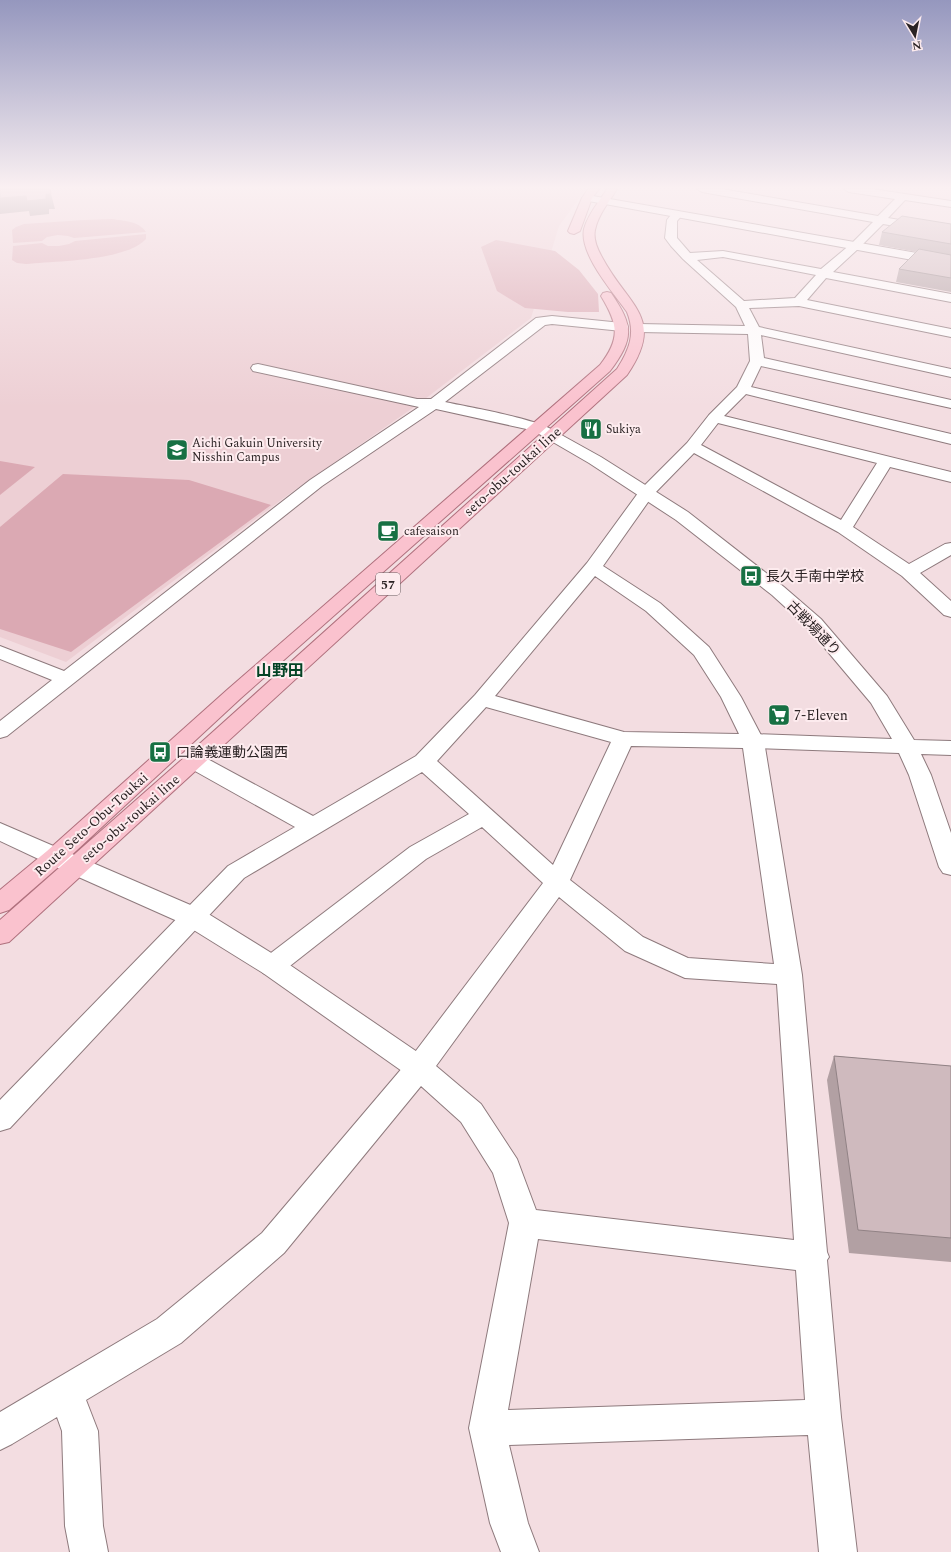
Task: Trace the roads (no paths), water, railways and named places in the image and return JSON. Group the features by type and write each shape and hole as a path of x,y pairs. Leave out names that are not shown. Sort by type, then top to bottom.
{"main road":[{"path":"599,261 638,321 631,328"},
{"name":"seto-obu-toukai line","path":"0,935 65,862 194,761 543,431 622,372 634,353 631,328"},
{"name":"Route Seto-Obu-Toukai","path":"0,904 65,862 234,694 543,431"}],"street":[{"path":"0,1119 236,872 424,761 482,700 593,567 646,492 692,446 714,418 743,389 758,361 754,330 741,305 692,261"},
{"path":"761,261 951,298"},
{"path":"799,302 824,274 838,261"},
{"path":"741,305 799,302 951,333"},
{"path":"0,731 316,483 434,404 541,321 552,320 631,328 754,330 951,373"},
{"path":"758,361 951,404"},
{"name":"古戦場通り","path":"258,368 417,403 434,404 543,431 576,448 682,516 751,569 814,623 880,700 907,747 920,775 951,867"},
{"path":"743,389 951,438"},
{"path":"714,418 951,477"},
{"path":"692,446 844,528 908,572 951,610"},
{"path":"844,528 886,461"},
{"path":"908,572 951,548"},
{"path":"593,567 653,607 702,651 731,697 753,741 789,975 813,1257 824,1417 838,1552"},
{"path":"0,652 67,679"},
{"path":"482,700 623,739 753,741 951,748"},
{"path":"0,1432 169,1331 273,1243 419,1068 557,882 623,739"},
{"path":"194,761 312,826"},
{"path":"424,761 557,882 634,944 685,968 789,975"},
{"path":"272,966 418,853 485,815"},
{"path":"0,831 65,862 193,917 272,966 419,1068 471,1113 506,1168 525,1223 487,1428 509,1523 520,1552"},
{"path":"525,1223 813,1257"},
{"path":"66,1393 80,1431 84,1526 89,1552"},
{"path":"487,1428 824,1417"}],"place":[{"name":"Sukiya","path":"591,429"},
{"name":"Aichi Gakuin University Nisshin Campus","path":"177,450"},
{"name":"cafesaison","path":"388,531"},
{"name":"長久手南中学校","path":"751,576"},
{"name":"7-Eleven","path":"779,715"},
{"name":"口論義運動公園西","path":"160,752"}],"district":[{"name":"山野田","path":"280,670"}]}
